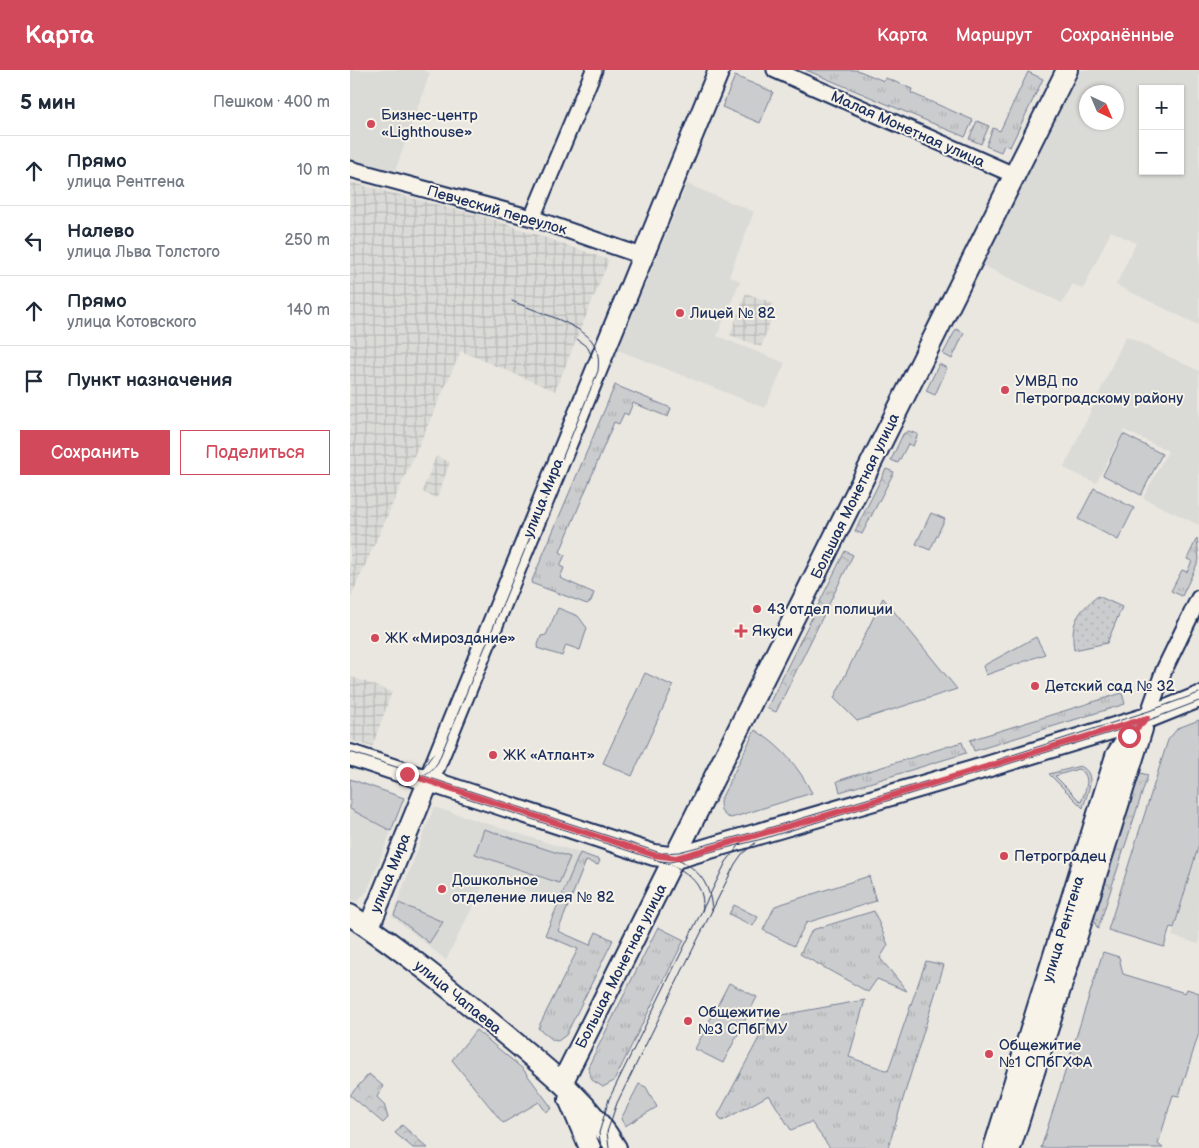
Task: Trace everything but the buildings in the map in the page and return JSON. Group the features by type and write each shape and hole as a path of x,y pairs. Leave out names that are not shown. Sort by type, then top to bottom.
{"street":[{"path":"532,218 594,70"},
{"name":"улица Мира","path":"369,927 718,70"},
{"name":"Малая Монетная улица","path":"775,70 1014,175"},
{"name":"Большая Монетная улица","path":"562,1083 697,816 1067,70"},
{"name":"Певческий переулок","path":"350,170 532,218 642,256"},
{"name":"улица Рентгена","path":"1010,1148 1147,718 1164,670 1199,598"},
{"path":"350,755 654,855 676,858 819,818 1147,718 1199,697"},
{"name":"улица Рентгена","path":"994,1148 1116,756 1139,724 1147,718"},
{"name":"улица Чапаева","path":"350,915 369,927 460,997 562,1083 607,1132 616,1148"},
{"name":"улица Чапаева","path":"562,1083 590,1148"}],"shaded area":[{"name":"Бизнес-центр «Lighthouse»","path":"350,70 422,70 430,73 395,171 350,160"},
{"path":"1081,70 1199,70 1199,325 1116,285 1136,243 1111,231 1083,289 1073,284 1062,303 982,265"},
{"path":"350,182 489,218 609,260 555,391 461,351 350,599"},
{"name":"Лицей № 82","path":"687,184 754,212 729,276 740,281 717,336 785,363 765,408 618,350"},
{"path":"746,293 773,303 770,310 774,311 761,347 730,335"},
{"path":"1126,336 1199,371 1199,525 1143,498 1168,451 1124,430 1096,483 1064,468"},
{"path":"436,456 450,462 437,498 422,492"},
{"path":"350,676 392,692 372,747 350,740"},
{"name":"Дошкольное отделение лицея № 82","path":"434,807 580,853 559,903 488,876 446,960 392,916"},
{"path":"350,809 391,831 367,892 357,901 350,899"},
{"path":"1199,847 1199,944 1172,936"}],"green space":[{"path":"806,70 857,70 884,81 886,78 912,89 911,93 973,120 965,137"},
{"path":"1028,72 1043,79 1010,147 1004,145 1001,152 986,146 993,128 1000,131"},
{"path":"735,76 773,92 760,123 722,107"},
{"path":"977,121 989,126 981,144 969,139"},
{"path":"956,329 964,333 952,359 943,354"},
{"path":"939,364 947,368 935,395 926,391"},
{"path":"615,385 671,408 668,417 633,403 628,415 624,413 619,424 614,422 560,552 565,555 560,566 564,568 560,578 594,593 591,601 587,604 531,583"},
{"path":"908,431 918,434 913,446 908,444 898,463 891,460 903,434"},
{"path":"1123,434 1162,454 1141,495 1103,475"},
{"path":"886,469 894,472 862,534 855,531"},
{"path":"1094,488 1134,508 1118,540 1078,519"},
{"path":"931,513 945,519 930,550 916,544"},
{"path":"1197,538 1199,560 1182,596 1171,591 1182,570 1187,572 1192,561 1187,559"},
{"path":"845,551 853,555 776,712 767,708"},
{"path":"1098,596 1122,607 1107,643 1074,650 1074,625 1080,613"},
{"path":"883,598 957,689 857,721 834,698"},
{"path":"558,608 578,616 587,628 580,650 566,645 562,656 537,648 541,636 546,635"},
{"path":"1036,637 1045,654 986,675 983,666"},
{"path":"645,673 673,686 632,776 603,763"},
{"path":"1122,693 1125,704 974,751 970,740"},
{"path":"1199,720 1199,844 1174,928 1170,927 1164,947 1108,930 1168,740 1178,728"},
{"path":"755,730 788,757 812,793 731,818 725,816 722,812 720,801"},
{"path":"962,742 966,753 840,792 837,781"},
{"path":"1080,766 1085,769 1089,774 1090,784 1083,808 1049,774","holes":["1078,769 1083,772 1087,779 1087,784 1081,802 1055,776"]},
{"path":"1137,772 1148,775 1098,929 1091,916"},
{"path":"350,779 404,798 391,831 350,809"},
{"path":"484,829 570,857 559,883 475,854"},
{"path":"580,853 600,860 598,865 586,861 558,931 590,945 596,932 613,940 566,1035 558,1041 553,1040 538,1028 578,949 545,935"},
{"path":"869,876 876,901 806,923 794,946 763,930 775,906"},
{"path":"399,903 443,922 429,943 394,915"},
{"path":"734,905 758,917 753,926 729,914"},
{"path":"874,911 888,945 880,958 907,991 877,979 868,992 800,954 812,930"},
{"path":"658,927 684,940 614,1081 603,1087 592,1080 588,1067"},
{"path":"1103,952 1119,957 1123,974 1185,993 1187,989 1199,993 1199,1033 1179,1096 1173,1095 1158,1144 1163,1148 1041,1148"},
{"path":"926,961 944,965 888,1148 830,1148 811,1122 791,1130 769,1095 722,1121 718,1115 770,1017 865,1000 849,1057 888,1071"},
{"path":"729,983 757,997 723,1063 695,1049"},
{"path":"476,1030 523,1069 552,1108 546,1112 539,1102 503,1123 452,1060"},
{"path":"369,1074 383,1086 377,1097 384,1104 388,1118 383,1123 350,1095"},
{"path":"639,1084 646,1087 657,1107 625,1126 621,1119"},
{"path":"402,1125 428,1148 413,1148 395,1133"}],"tram line":[{"path":"404,777 424,775 435,767 438,762 598,371 596,348 586,335 567,323 512,301"},
{"path":"577,339 588,348 592,357"},
{"path":"997,760 1199,693"},
{"path":"660,861 670,862 762,839 1139,724 1199,701"},
{"path":"350,752 676,858 691,868 702,879 709,893 712,910"},
{"path":"407,770 423,768 434,753"},
{"path":"663,853 679,852 762,830 928,781"},
{"path":"461,796 672,865 691,878 700,889 703,903 702,911"},
{"path":"601,1148 599,1133 609,1099 726,862 741,843"},
{"path":"609,1148 607,1132 617,1103 735,864 742,854 755,843"}],"place":[{"name":"Бизнес-центр «Lighthouse»","path":"371,124"},
{"name":"Лицей № 82","path":"680,313"},
{"name":"УМВД по Петроградскому району","path":"1005,390"},
{"name":"43 отдел полиции","path":"757,609"},
{"name":"Якуси","path":"741,631"},
{"name":"ЖК «Мироздание»","path":"375,638"},
{"name":"Детский сад № 32","path":"1035,686"},
{"name":"ЖК «Атлант»","path":"493,755"},
{"name":"Петроградец","path":"1004,856"},
{"name":"Дошкольное отделение лицея № 82","path":"442,889"},
{"name":"Общежитие №3 СПбГМУ","path":"688,1021"},
{"name":"Общежитие №1 СПбГХФА","path":"989,1054"}],"route":[{"path":"407,774 654,855 676,858 828,815 1147,718 1129,736"}]}
